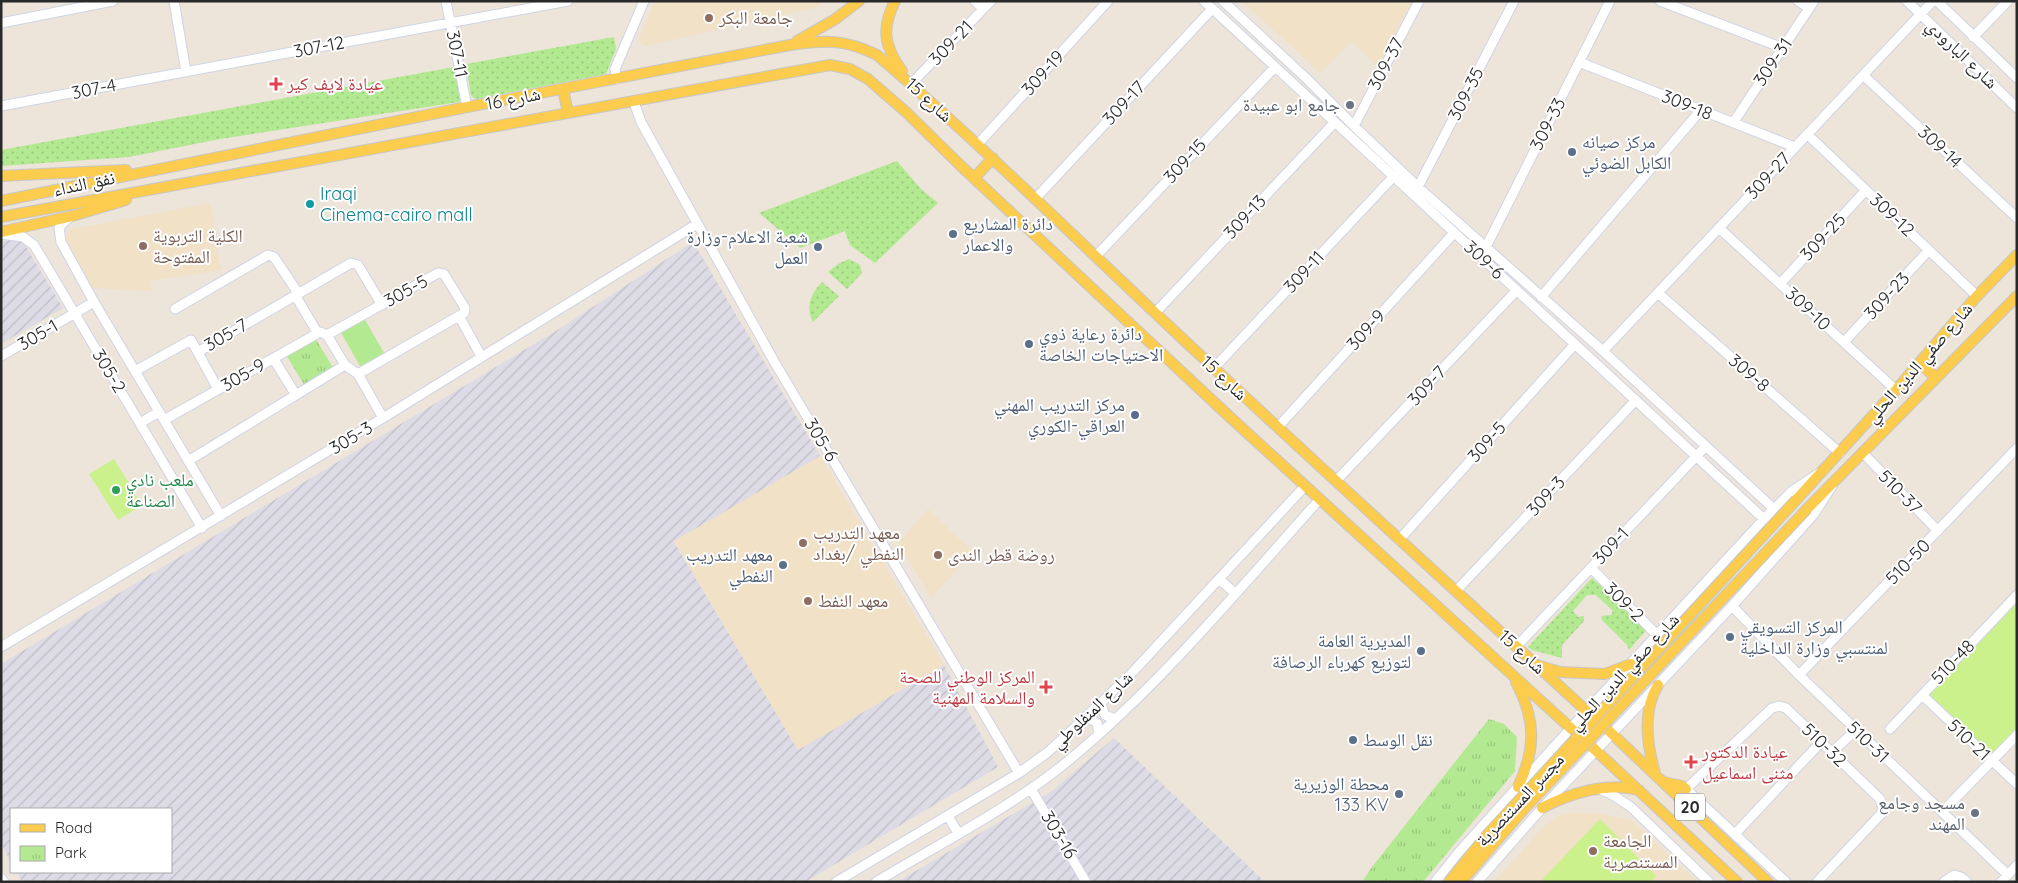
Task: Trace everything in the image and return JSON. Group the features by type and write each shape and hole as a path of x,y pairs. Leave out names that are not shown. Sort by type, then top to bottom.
{"main road":[{"path":"790,45 834,20 859,1"},
{"path":"894,1 886,23 887,44 892,57 911,84"},
{"name":"شارع 16","path":"167,167 790,45 819,40 860,46"},
{"name":"شارع 15","path":"860,46 877,55 978,144 1155,313 1398,540 1590,714"},
{"name":"شارع 16","path":"171,187 830,65 850,69"},
{"name":"شارع 15","path":"850,69 868,79 906,112 974,178 1320,500 1574,731"},
{"path":"563,89 568,113"},
{"path":"974,178 993,158"},
{"path":"1,176 86,173 167,167"},
{"name":"نفق النداء","path":"1,201 167,167"},
{"path":"1,233 72,216 171,187"},
{"name":"نفق النداء","path":"1,217 171,187"},
{"name":"شارع صفي الدين الحلي","path":"1796,500 1896,390 1977,296 2017,254"},
{"name":"شارع صفي الدين الحلي","path":"1807,509 2017,296"},
{"path":"1920,362 1936,378"},
{"name":"مجسر المستنصرية","path":"1449,882 1487,835 1796,500"},
{"name":"مجسر المستنصرية","path":"1461,882 1523,810 1807,509"},
{"path":"1531,660 1544,668 1560,672 1591,674 1605,674 1631,664"},
{"path":"1514,677 1528,707 1532,739 1526,769 1518,787"},
{"path":"1656,774 1651,756 1648,716 1652,695 1658,686"},
{"name":"20","path":"1609,732 1656,774 1768,882"},
{"name":"20","path":"1594,748 1736,882"},
{"path":"1664,782 1677,784 1686,789"},
{"path":"1542,808 1560,799 1599,789 1627,787 1641,791"}],"street":[{"path":"1,23 113,1"},
{"path":"174,1 186,72"},
{"name":"307-11","path":"446,1 468,107"},
{"name":"307-12","path":"186,72 568,1"},
{"path":"617,79 615,69 644,1"},
{"path":"975,1 984,9"},
{"name":"309-21","path":"911,84 991,1"},
{"name":"309-19","path":"978,144 1108,1"},
{"name":"309-6","path":"1204,1 1764,519"},
{"name":"309-6","path":"1223,1 1307,79 1418,187 1603,351 1774,509"},
{"name":"309-37","path":"1354,126 1419,1"},
{"name":"309-35","path":"1418,187 1514,1"},
{"name":"309-33","path":"1486,247 1610,1"},
{"path":"1660,1 1783,48"},
{"path":"1798,1 1811,5"},
{"name":"شارع البارودي","path":"1907,1 2017,108"},
{"name":"309-27","path":"1603,351 1933,1"},
{"name":"شارع البارودي","path":"1937,1 1973,38 2017,78"},
{"path":"1973,38 2008,1"},
{"name":"309-31","path":"1733,123 1811,5"},
{"name":"309-17","path":"1036,198 1212,9"},
{"name":"309-18","path":"1579,62 1795,147"},
{"name":"309-15","path":"1096,256 1275,66"},
{"name":"307-4","path":"1,106 186,72"},
{"name":"309-14","path":"1862,75 2017,218"},
{"path":"1298,88 1307,79"},
{"name":"305-6","path":"634,102 642,124 775,363 1019,772"},
{"path":"1527,300 1538,294 1701,110"},
{"name":"309-13","path":"1155,313 1334,122"},
{"name":"309-12","path":"1807,134 1977,296"},
{"name":"309-11","path":"1214,368 1394,176"},
{"name":"309-25","path":"1780,284 1866,190"},
{"name":"305-2","path":"72,216 60,226 60,238 94,302 221,516"},
{"name":"305-3","path":"1,647 383,418 697,224"},
{"name":"309-10","path":"1719,228 1896,390"},
{"name":"305-2","path":"1,233 18,235 30,241 202,528"},
{"name":"309-9","path":"1278,427 1454,233"},
{"name":"309-23","path":"1844,342 1929,250"},
{"path":"175,309 268,255 274,257 322,333 346,365 358,374 383,418"},
{"name":"305-7","path":"135,372 191,340 198,352 350,263 358,265 382,305"},
{"name":"305-5","path":"322,333 382,305 441,272 465,308 464,313 460,316"},
{"name":"309-7","path":"1336,481 1517,290"},
{"name":"309-8","path":"1658,293 1840,453"},
{"name":"305-1","path":"1,356 94,302"},
{"path":"358,374 460,316 481,356"},
{"name":"305-9","path":"140,423 162,416 218,389 322,333"},
{"name":"309-5","path":"1398,540 1575,344"},
{"path":"198,352 218,389"},
{"path":"273,358 296,395"},
{"path":"188,461 346,365"},
{"path":"1627,392 1637,382"},
{"name":"309-3","path":"1456,591 1636,400"},
{"name":"309-1","path":"1516,647 1706,446"},
{"name":"510-50","path":"1798,676 2017,448"},
{"name":"510-37","path":"1863,453 1938,531"},
{"name":"شارع صفي الدين الحلي","path":"1435,882 1518,787 1590,714 1631,664 1764,519 1798,486 1822,472"},
{"name":"شارع صفي الدين الحلي","path":"1480,874 1542,808 1609,732 1658,686 1732,606 1814,514 1834,483"},
{"name":"شارع المنفلوطي","path":"836,882 948,816 1048,752 1100,705 1305,486"},
{"name":"شارع المنفلوطي","path":"876,882 1031,789 1099,734 1152,684 1320,500"},
{"name":"309-2","path":"1590,568 1658,636"},
{"path":"1219,579 1235,593"},
{"name":"510-48","path":"1890,729 2017,595"},
{"name":"510-31","path":"1732,606 1798,676 1942,812 2005,878"},
{"name":"510-21","path":"1922,695 2017,784"},
{"path":"1100,705 1105,715 1115,720"},
{"name":"510-32","path":"1686,789 1772,708 1780,706 1786,708 1880,799 1883,808 1881,814 1817,882"},
{"path":"1087,717 1097,723 1099,734"},
{"path":"1832,752 1856,730"},
{"path":"1942,812 2017,735"},
{"path":"1734,834 1822,742"},
{"name":"303-16","path":"1031,789 1086,882"},
{"path":"1599,789 1616,796 1631,807 1709,882"},
{"path":"1686,789 1786,882"},
{"path":"948,816 958,833"},
{"path":"1457,855 1467,853"},
{"path":"2005,878 2017,865"},
{"path":"1944,882 1954,875 1961,877 1967,882"},
{"path":"1,878 4,882"}],"shaded area":[{"name":"جامعة البكر","path":"655,1 826,1 814,8 645,46 638,41"},
{"path":"1242,1 1412,1 1379,68 1352,41 1320,73"},
{"name":"الكلية التربوية المفتوحة","path":"210,203 221,270 150,281 152,291 91,288 66,239 68,232 73,229"},
{"path":"15,239 23,242 63,308 1,344 1,242"},
{"path":"693,242 820,456 674,542 798,750 944,665 998,767 805,882 22,882 18,873 172,873 172,808 10,808 10,860 1,844 1,664 556,331"},
{"name":"معهد النفط","path":"820,456 944,665 798,750 674,541"},
{"name":"روضة قطر الندى","path":"928,509 973,552 931,597 898,543"},
{"path":"1114,738 1265,882 897,882 1052,791"},
{"name":"الجامعة المستنصرية","path":"1598,813 1631,820 1698,882 1494,882 1547,823 1560,815"}],"green space":[{"path":"614,37 616,49 606,74 476,99 471,96 466,64"},
{"path":"454,67 461,98 459,102 220,139 129,157 1,166 1,150"},
{"path":"897,161 921,189 938,203 875,263 850,245 845,231 800,248 759,213"},
{"path":"849,259 860,265 862,273 847,289 828,272 838,264"},
{"path":"822,282 839,296 813,322 809,311 810,301"},
{"path":"364,318 384,353 360,366 340,331"},
{"path":"315,338 334,369 305,386 286,355"},
{"name":"ملعب نادي الصناعة","path":"114,459 142,505 118,520 89,474"},
{"path":"1592,578 1648,628 1629,650 1627,645 1602,620 1601,616 1611,615 1613,611 1596,595 1587,595 1573,611 1578,617 1584,616 1584,621 1562,645 1562,658 1532,650 1528,647"},
{"path":"2017,595 2017,735 1991,761 1922,695"},
{"path":"1489,719 1504,724 1517,737 1515,771 1423,882 1362,882 1372,867"},
{"path":"1600,819 1656,876 1650,882 1540,882"}],"place":[{"name":"جامعة البكر","path":"709,18"},
{"name":"عيادة لايف كير","path":"276,84"},
{"name":"جامع ابو عبيدة","path":"1350,105"},
{"name":"مركز صيانه الكابل الضوئي","path":"1572,152"},
{"name":"Iraqi Cinema-cairo mall","path":"310,204"},
{"name":"دائرة المشاريع والاعمار","path":"953,234"},
{"name":"الكلية التربوية المفتوحة","path":"143,246"},
{"name":"شعبة الاعلام-وزارة العمل","path":"818,247"},
{"name":"دائرة رعاية ذوي الاحتياجات الخاصة","path":"1029,344"},
{"name":"مركز التدريب المهني العراقي-الكوري","path":"1135,415"},
{"name":"ملعب نادي الصناعة","path":"116,490"},
{"name":"معهد التدريب النفطي /بغداد","path":"803,543"},
{"name":"روضة قطر الندى","path":"938,555"},
{"name":"معهد التدريب النفطي","path":"783,565"},
{"name":"معهد النفط","path":"808,601"},
{"name":"المركز التسويقي لمنتسبي وزارة الداخلية","path":"1730,637"},
{"name":"المديرية العامة لتوزيع كهرباء الرصافة","path":"1421,651"},
{"name":"المركز الوطني للصحة والسلامة المهنية","path":"1046,687"},
{"name":"نقل الوسط","path":"1353,740"},
{"name":"عيادة الدكتور مثنى اسماعيل","path":"1691,762"},
{"name":"محطة الوزيرية 133 KV","path":"1399,794"},
{"name":"مسجد وجامع المهند","path":"1975,813"},
{"name":"الجامعة المستنصرية","path":"1593,851"}]}
